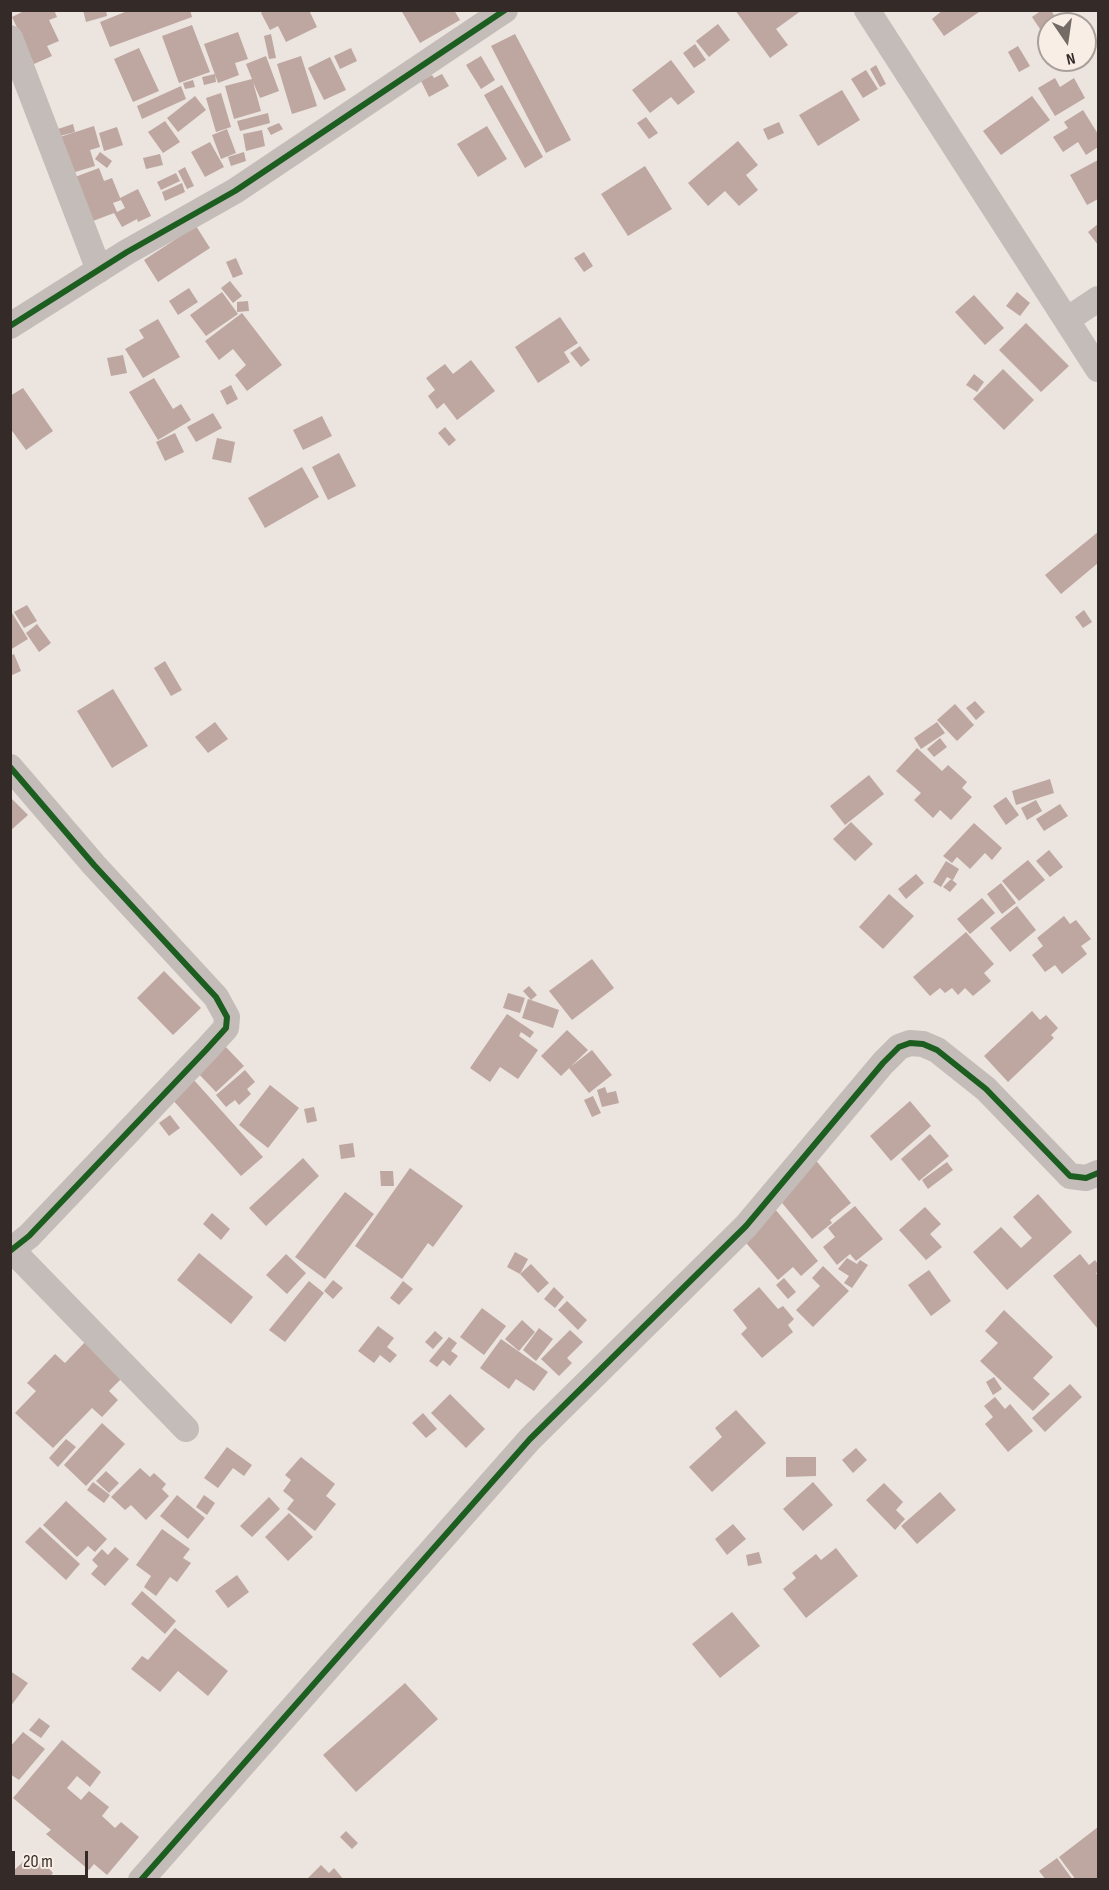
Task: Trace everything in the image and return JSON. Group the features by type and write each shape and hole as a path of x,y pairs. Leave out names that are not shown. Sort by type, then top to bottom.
{"street":[{"path":"10,326 99,270 236,191 506,10"},
{"path":"867,10 1068,319 1098,369"},
{"path":"10,38 99,270"},
{"path":"1068,319 1098,299"},
{"path":"10,767 94,865 216,997 227,1017 226,1028 206,1050 29,1236 11,1251 186,1429"},
{"path":"141,1880 530,1439 746,1226 899,1047 910,1043 923,1044 937,1050 986,1089 1070,1176 1086,1178 1098,1173"}],"building":[{"path":"26,10 54,10 57,17 49,20 59,41 47,46 52,56 34,64 12,17"},
{"path":"83,10 106,10 107,16 86,22"},
{"path":"130,10 190,10 192,17 110,47 100,22"},
{"path":"265,10 309,10 317,27 286,42 278,26 270,30 261,13"},
{"path":"401,10 454,10 460,20 420,43"},
{"path":"735,10 802,10 776,29 788,45 770,58"},
{"path":"943,10 982,10 944,36 932,19"},
{"path":"1037,14 1037,24 1032,17"},
{"path":"718,24 730,40 709,57 696,41"},
{"path":"192,25 210,72 179,83 162,36"},
{"path":"238,32 248,59 235,63 239,75 218,83 204,44"},
{"path":"271,34 276,58 269,59 264,36"},
{"path":"515,34 571,140 546,153 491,46"},
{"path":"695,44 706,60 694,68 683,53"},
{"path":"1018,46 1030,66 1019,72 1008,52"},
{"path":"139,48 159,91 133,102 114,59"},
{"path":"351,48 357,61 340,69 334,56"},
{"path":"266,56 279,91 260,98 253,82 261,111 234,119 225,86 252,79 246,64"},
{"path":"301,56 317,106 292,114 277,64"},
{"path":"481,56 495,80 481,89 466,65"},
{"path":"330,57 346,90 324,100 308,68"},
{"path":"671,60 695,92 678,105 671,97 650,113 632,90"},
{"path":"876,65 886,84 880,87 870,69"},
{"path":"866,70 878,89 863,98 851,79"},
{"path":"215,74 216,82 204,85 202,77"},
{"path":"442,74 449,86 429,97 421,81 432,75 434,78"},
{"path":"1055,78 1060,87 1074,78 1085,98 1055,116 1038,88"},
{"path":"193,80 195,87 185,89 183,83"},
{"path":"502,85 543,157 525,168 484,95"},
{"path":"181,86 186,99 142,119 137,106"},
{"path":"842,90 860,120 818,146 799,115"},
{"path":"221,93 231,127 216,132 206,98"},
{"path":"195,96 206,110 178,132 167,118"},
{"path":"1032,96 1050,120 1001,155 983,131"},
{"path":"1083,110 1098,134 1098,147 1086,155 1078,142 1063,152 1053,137 1068,128 1064,122"},
{"path":"268,113 270,123 240,131 237,121"},
{"path":"646,117 658,133 649,139 637,123"},
{"path":"165,121 180,142 163,153 148,132"},
{"path":"779,122 784,133 768,140 763,129"},
{"path":"279,123 283,129 271,135 267,128"},
{"path":"73,124 75,132 60,136 58,129"},
{"path":"94,126 100,147 90,150 95,166 72,173 60,137"},
{"path":"487,126 507,159 478,177 457,144"},
{"path":"117,127 123,145 104,151 99,133"},
{"path":"227,129 236,153 221,159 212,135"},
{"path":"262,130 265,146 246,151 243,134"},
{"path":"738,141 758,165 746,175 758,190 739,206 725,191 708,206 688,183"},
{"path":"210,142 224,167 205,177 191,152"},
{"path":"100,152 112,161 107,168 95,159"},
{"path":"244,152 246,161 231,166 228,157"},
{"path":"160,154 163,165 146,169 143,158"},
{"path":"1098,160 1098,199 1087,205 1070,175"},
{"path":"645,166 672,209 628,236 601,194"},
{"path":"185,167 194,186 187,189 178,171"},
{"path":"99,168 104,181 112,178 120,198 138,189 151,216 138,222 137,219 122,227 114,213 93,221 75,177","holes":["121,200 125,208 117,212 113,203"]},
{"path":"176,173 180,181 161,190 157,182"},
{"path":"182,183 185,192 165,201 162,192"},
{"path":"1098,224 1098,245 1088,232"},
{"path":"196,226 210,248 158,282 144,260"},
{"path":"584,252 593,266 584,272 574,258"},
{"path":"236,258 243,274 233,278 226,262"},
{"path":"230,281 242,296 233,303 221,288"},
{"path":"189,288 198,302 178,315 169,301"},
{"path":"222,292 238,314 206,336 190,315"},
{"path":"1017,292 1030,303 1020,316 1006,306"},
{"path":"974,295 1004,328 985,345 955,312"},
{"path":"248,301 249,311 237,312 237,302"},
{"path":"242,313 282,365 247,391 235,375 246,365 233,349 219,360 205,341"},
{"path":"560,317 578,343 564,352 570,362 538,383 515,347"},
{"path":"158,319 180,357 143,378 125,349 144,338 139,330"},
{"path":"1026,323 1069,366 1041,392 999,350"},
{"path":"580,346 590,360 581,367 570,353"},
{"path":"123,355 127,373 111,376 107,358"},
{"path":"471,360 495,391 457,420 444,403 437,409 428,396 435,390 426,378 445,364 453,374"},
{"path":"1003,369 1034,400 1004,430 973,399"},
{"path":"974,374 984,382 977,392 966,385"},
{"path":"154,378 173,409 181,404 191,420 158,440 129,392"},
{"path":"231,385 238,399 227,405 220,391"},
{"path":"23,388 53,431 26,450 10,428 10,396"},
{"path":"213,413 222,428 196,442 187,427"},
{"path":"322,416 332,436 303,450 293,430"},
{"path":"445,427 456,440 449,446 438,433"},
{"path":"175,433 184,452 165,461 156,442"},
{"path":"217,438 235,442 231,463 212,459"},
{"path":"339,453 356,486 328,500 312,467"},
{"path":"302,467 319,497 265,528 248,498"},
{"path":"1098,532 1098,563 1061,594 1045,575"},
{"path":"27,605 37,621 24,628 14,612"},
{"path":"1084,610 1092,622 1083,628 1075,617"},
{"path":"12,613 28,639 10,650 10,614"},
{"path":"37,624 51,643 39,652 26,633"},
{"path":"14,654 21,671 10,676 10,656"},
{"path":"165,661 182,690 171,696 154,668"},
{"path":"113,689 148,746 112,768 77,711"},
{"path":"975,701 985,712 976,720 966,708"},
{"path":"955,704 974,725 957,741 937,720"},
{"path":"215,722 228,739 208,753 195,737"},
{"path":"937,722 945,733 921,749 914,738"},
{"path":"940,738 947,747 934,757 927,749"},
{"path":"917,748 942,771 948,765 967,782 962,788 972,797 951,820 940,810 933,818 914,800 921,793 896,771"},
{"path":"869,775 884,794 845,825 830,806"},
{"path":"1050,779 1054,793 1016,805 1012,791"},
{"path":"10,797 28,815 10,831"},
{"path":"1006,797 1019,815 1006,825 993,806"},
{"path":"1036,800 1042,811 1027,820 1021,808"},
{"path":"1060,804 1068,816 1044,831 1036,819"},
{"path":"851,822 873,844 855,861 833,839"},
{"path":"974,823 1002,848 992,860 985,853 970,869 957,857 952,863 943,856"},
{"path":"1049,850 1063,867 1050,877 1036,861"},
{"path":"1028,860 1045,880 1019,901 1002,881"},
{"path":"946,861 959,869 953,880 947,877 941,887 933,882"},
{"path":"916,874 924,883 906,899 898,889"},
{"path":"951,879 957,884 950,892 943,887"},
{"path":"1001,883 1016,903 1002,914 987,894"},
{"path":"889,894 914,916 883,949 859,927"},
{"path":"982,898 995,913 970,934 957,919"},
{"path":"1017,906 1036,930 1010,952 990,928"},
{"path":"1064,916 1070,924 1076,920 1091,939 1081,946 1087,954 1062,974 1055,965 1045,972 1032,955 1043,946 1037,938"},
{"path":"966,932 994,964 984,973 991,981 973,996 965,988 958,995 952,988 945,993 940,988 930,996 913,977"},
{"path":"592,959 614,988 572,1020 549,991"},
{"path":"164,971 201,1008 173,1035 137,998"},
{"path":"529,986 537,995 531,1000 523,991"},
{"path":"508,993 525,998 520,1013 503,1008"},
{"path":"528,999 559,1010 553,1028 522,1018"},
{"path":"1032,1011 1040,1020 1046,1015 1058,1028 1051,1035 1054,1038 1008,1082 984,1056"},
{"path":"507,1014 534,1032 530,1038 521,1032 519,1036 538,1050 518,1079 500,1067 490,1082 470,1068"},
{"path":"567,1030 588,1050 561,1076 541,1056"},
{"path":"223,1044 244,1066 216,1092 195,1070"},
{"path":"592,1050 612,1075 589,1093 569,1068"},
{"path":"245,1070 255,1082 247,1089 251,1094 239,1105 235,1100 226,1107 216,1095"},
{"path":"193,1079 263,1157 241,1176 171,1098"},
{"path":"270,1085 299,1108 268,1148 239,1125"},
{"path":"605,1087 607,1093 616,1091 619,1103 602,1107 597,1090"},
{"path":"593,1096 601,1113 592,1117 584,1100"},
{"path":"910,1101 931,1126 891,1161 870,1136"},
{"path":"314,1107 317,1121 307,1123 304,1109"},
{"path":"170,1115 180,1128 169,1136 159,1123"},
{"path":"930,1134 949,1156 919,1181 901,1159"},
{"path":"353,1143 355,1157 341,1159 339,1145"},
{"path":"303,1158 319,1176 266,1226 249,1208"},
{"path":"814,1158 851,1203 830,1220 832,1223 812,1239 778,1198"},
{"path":"947,1162 953,1170 928,1189 922,1180"},
{"path":"410,1168 463,1206 433,1247 428,1243 402,1279 355,1246"},
{"path":"380,1171 393,1171 394,1186 381,1186"},
{"path":"345,1192 374,1214 325,1279 295,1257"},
{"path":"1038,1194 1072,1232 1007,1290 973,1252 1001,1227 1021,1248 1032,1238 1013,1217"},
{"path":"855,1206 883,1239 856,1261 850,1254 837,1265 823,1247 835,1237 828,1228"},
{"path":"925,1207 941,1224 930,1234 942,1247 926,1260 899,1230"},
{"path":"775,1209 818,1261 801,1276 793,1267 778,1280 741,1237"},
{"path":"212,1213 230,1229 221,1240 203,1224"},
{"path":"515,1252 528,1259 520,1274 507,1267"},
{"path":"199,1253 253,1297 231,1324 177,1280"},
{"path":"286,1254 306,1273 287,1294 266,1275"},
{"path":"1080,1254 1089,1265 1095,1260 1098,1264 1096,1273 1098,1276 1098,1329 1053,1276"},
{"path":"847,1258 857,1264 860,1260 868,1265 852,1288 844,1283 849,1276 838,1269"},
{"path":"531,1264 549,1283 538,1293 520,1274"},
{"path":"823,1266 849,1291 813,1327 796,1310 820,1286 812,1278"},
{"path":"929,1270 951,1301 931,1316 908,1285"},
{"path":"784,1278 796,1292 788,1299 776,1285"},
{"path":"333,1280 343,1288 333,1299 324,1291"},
{"path":"309,1281 324,1293 285,1342 269,1330"},
{"path":"403,1281 413,1289 399,1305 390,1298"},
{"path":"554,1287 564,1297 555,1308 544,1299"},
{"path":"759,1287 778,1309 783,1306 794,1319 788,1325 793,1332 762,1358 741,1334 747,1328 733,1310"},
{"path":"567,1301 587,1320 578,1330 558,1310"},
{"path":"482,1308 506,1326 484,1355 460,1337"},
{"path":"1004,1310 1053,1357 1033,1378 1050,1394 1033,1411 980,1361 998,1343 985,1331"},
{"path":"522,1320 535,1332 519,1351 505,1339"},
{"path":"378,1326 394,1338 387,1347 397,1355 390,1363 380,1355 374,1363 358,1351"},
{"path":"539,1328 553,1339 536,1361 523,1350"},
{"path":"570,1330 583,1342 567,1358 572,1363 559,1376 541,1359"},
{"path":"435,1331 443,1338 433,1349 425,1342"},
{"path":"449,1337 457,1343 451,1351 458,1356 450,1366 443,1360 437,1367 429,1361"},
{"path":"88,1339 125,1375 109,1391 118,1400 102,1417 92,1408 53,1448 15,1413 36,1391 27,1383 55,1354 65,1363"},
{"path":"501,1339 548,1372 534,1391 516,1379 509,1389 480,1368"},
{"path":"994,1377 1002,1389 993,1395 986,1382"},
{"path":"1070,1384 1082,1397 1045,1432 1032,1418"},
{"path":"450,1394 485,1429 466,1448 431,1413"},
{"path":"995,1397 1005,1409 1010,1404 1033,1431 1008,1452 985,1424 993,1417 984,1406"},
{"path":"736,1410 766,1443 712,1492 689,1467 722,1437 715,1428"},
{"path":"423,1413 437,1429 426,1438 412,1423"},
{"path":"102,1423 125,1444 86,1486 64,1465"},
{"path":"66,1439 76,1447 58,1467 49,1458"},
{"path":"227,1447 252,1465 244,1476 233,1468 218,1488 204,1478"},
{"path":"856,1448 867,1460 853,1473 842,1460"},
{"path":"301,1457 335,1484 326,1496 336,1504 315,1531 287,1509 294,1500 283,1491 291,1480 285,1475"},
{"path":"786,1457 816,1457 816,1476 786,1477"},
{"path":"140,1468 150,1477 154,1473 166,1484 162,1489 169,1496 146,1520 131,1505 125,1510 111,1497"},
{"path":"106,1471 119,1483 109,1493 96,1481"},
{"path":"93,1482 110,1495 104,1503 87,1490"},
{"path":"813,1482 833,1505 803,1531 783,1509"},
{"path":"884,1483 903,1502 896,1510 905,1519 895,1530 866,1500"},
{"path":"940,1492 956,1510 917,1544 901,1526"},
{"path":"177,1495 205,1518 188,1539 160,1516"},
{"path":"204,1495 215,1503 207,1515 196,1507"},
{"path":"269,1497 280,1509 252,1537 240,1526"},
{"path":"66,1501 107,1539 95,1552 88,1546 77,1557 43,1525"},
{"path":"289,1513 313,1537 288,1561 265,1537"},
{"path":"733,1524 746,1539 727,1555 715,1539"},
{"path":"40,1527 80,1564 66,1580 25,1542"},
{"path":"162,1529 190,1549 183,1558 191,1563 177,1582 170,1577 156,1596 144,1587 151,1576 136,1565"},
{"path":"115,1547 129,1559 105,1586 91,1574 98,1566 92,1560 102,1549 108,1555"},
{"path":"836,1548 858,1576 806,1618 783,1589 796,1578 792,1573 816,1554 821,1560"},
{"path":"759,1552 762,1563 748,1566 746,1555"},
{"path":"237,1575 249,1592 228,1608 215,1591"},
{"path":"142,1591 176,1621 165,1634 131,1604"},
{"path":"732,1612 760,1646 720,1678 692,1644"},
{"path":"175,1628 228,1671 208,1696 178,1671 160,1692 131,1669 142,1656 148,1660"},
{"path":"10,1671 28,1683 10,1707"},
{"path":"405,1683 438,1719 356,1792 323,1755"},
{"path":"39,1718 50,1726 41,1738 29,1730"},
{"path":"23,1732 45,1749 19,1780 10,1774 10,1747"},
{"path":"62,1740 101,1772 90,1787 77,1776 67,1788 81,1800 89,1791 109,1807 102,1816 115,1828 121,1822 139,1837 107,1875 94,1864 89,1870 46,1834 51,1830 13,1798"},
{"path":"1098,1827 1098,1880 1076,1880 1059,1857"},
{"path":"346,1831 358,1843 352,1849 340,1837"},
{"path":"1057,1858 1073,1880 1046,1880 1039,1871"},
{"path":"26,1859 35,1868 42,1861 53,1873 47,1880 10,1880 10,1874"},
{"path":"321,1865 329,1873 334,1868 344,1880 306,1880"}],"cycle path":[{"path":"10,326 127,252 235,191 505,10"},
{"path":"10,767 94,865 216,997 227,1017 226,1028 206,1050 29,1236 10,1251"},
{"path":"141,1880 530,1439 746,1226 899,1047 910,1043 923,1044 937,1050 986,1089 1070,1176 1086,1178 1098,1173"}]}
